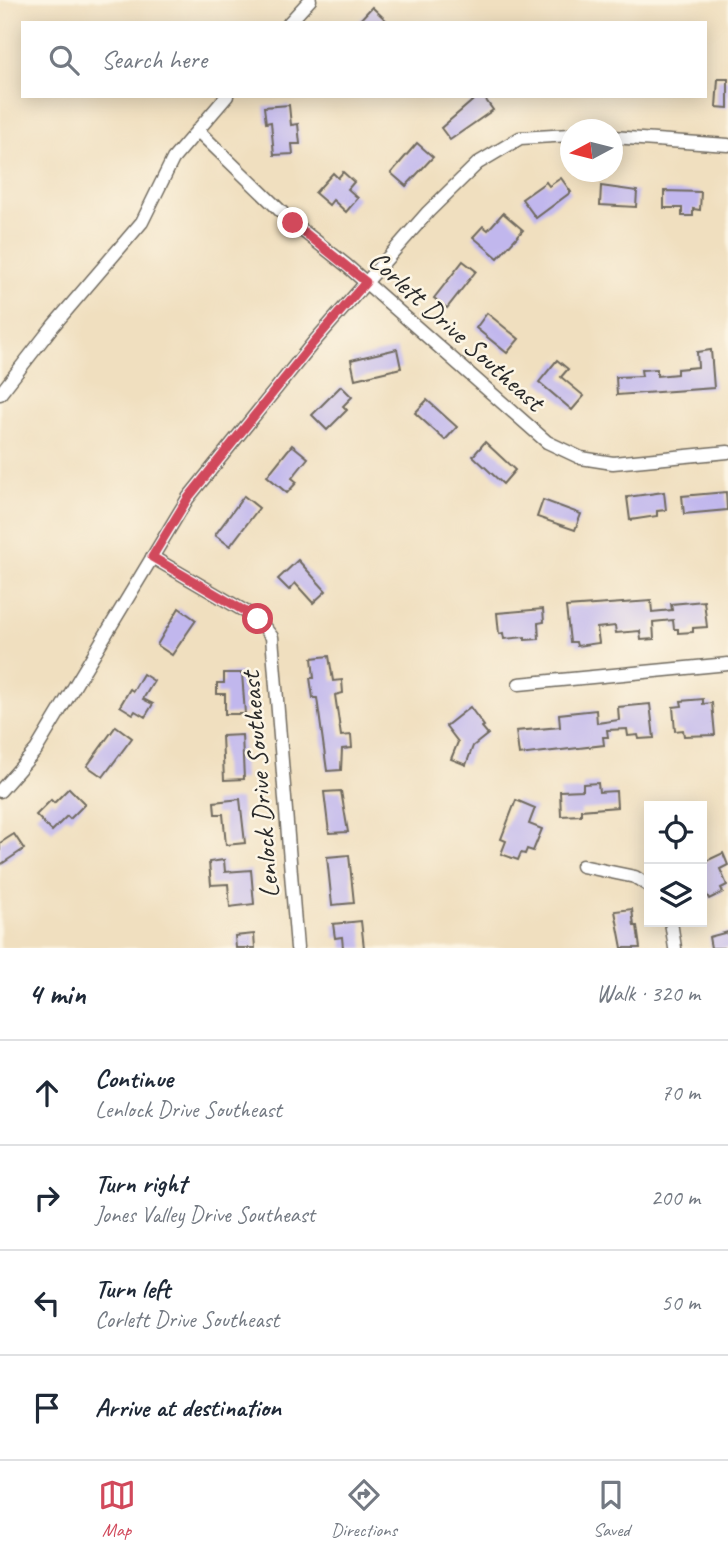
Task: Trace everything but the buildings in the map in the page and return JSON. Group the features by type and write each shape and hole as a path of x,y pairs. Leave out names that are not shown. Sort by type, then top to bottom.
{"street":[{"path":"291,21 310,0"},
{"path":"0,394 53,326 142,222 173,159 225,98"},
{"name":"Corlett Drive Southeast","path":"198,131 293,223 366,282 547,442 581,458 613,463 728,452"},
{"path":"0,791 36,750 188,498 313,343 428,212 478,163 520,138 560,136"},
{"path":"623,138 728,145"},
{"name":"Lenlock Drive Southeast","path":"152,557 258,619 272,638 298,948"},
{"path":"519,684 728,664"},
{"path":"582,866 635,877 644,883"},
{"path":"672,927 675,948"}],"route":[{"path":"258,619 152,557 188,498 313,343 366,282 293,223"}]}
